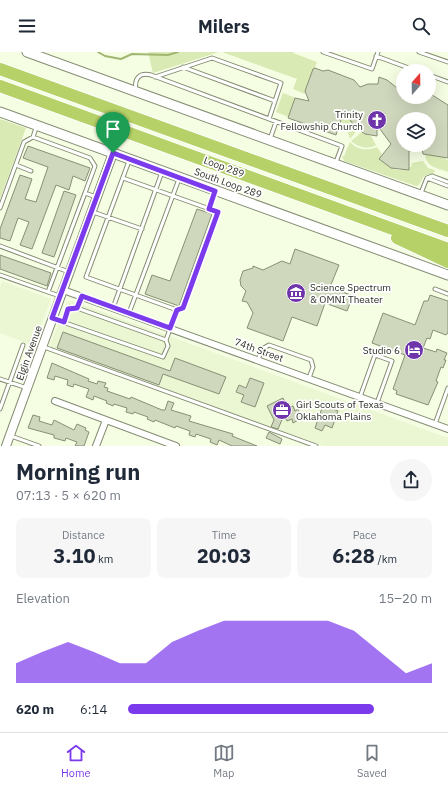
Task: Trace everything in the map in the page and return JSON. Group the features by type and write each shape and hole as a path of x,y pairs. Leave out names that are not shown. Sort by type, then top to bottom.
{"highway":[{"name":"Loop 289","path":"0,69 448,232"},
{"name":"Loop 289","path":"0,86 448,249"},
{"path":"354,197 408,210 448,222"},
{"path":"367,220 395,237 448,262"}],"main road":[{"path":"27,52 448,205"},
{"name":"South Loop 289","path":"0,112 448,275"}],"street":[{"name":"Elgin Avenue","path":"6,446 113,153"},
{"name":"74th Street","path":"62,293 82,296 448,429"},
{"path":"55,401 176,446"},
{"path":"96,446 106,420"}],"lane":[{"path":"323,52 372,69 378,52"},
{"path":"419,52 448,62"},
{"path":"376,56 398,64"},
{"path":"155,77 212,58 282,83 269,119"},
{"path":"183,67 275,101"},
{"path":"136,92 135,83 139,76 146,74 155,77 342,146 336,164"},
{"path":"436,78 448,82"},
{"path":"270,140 276,122"},
{"path":"0,208 24,142 33,137 37,126"},
{"path":"33,137 90,158 95,166 48,292"},
{"path":"123,178 218,212 183,308 177,310 86,277 108,217 123,178 130,160"},
{"path":"16,165 31,170"},
{"path":"113,308 163,172"},
{"path":"420,195 427,178 432,176 448,182"},
{"path":"129,313 179,178"},
{"path":"427,178 448,186"},
{"path":"209,209 215,191"},
{"path":"85,193 97,197"},
{"path":"92,212 142,229"},
{"path":"0,246 70,272"},
{"path":"0,275 48,292 62,293"},
{"path":"435,289 448,294"},
{"path":"77,308 82,296"},
{"path":"64,322 68,309 77,308 166,340"},
{"path":"52,318 163,358 168,346 166,340 177,310"},
{"path":"0,409 22,345"},
{"path":"258,360 262,349 269,345 311,360 313,367 309,379"},
{"path":"42,347 316,446"},
{"path":"360,397 375,355 381,357 392,361 377,403"},
{"path":"0,378 27,388"},
{"path":"435,424 448,388"},
{"path":"10,435 40,446"}],"shaded area":[{"path":"148,52 219,52 153,73"},
{"path":"222,52 294,52 293,53 317,62 305,94 293,89 297,79"},
{"path":"283,93 296,98 291,118 276,112"},
{"path":"344,111 358,129 350,139 346,127 341,122"},
{"path":"0,119 26,128 0,199"},
{"path":"362,132 371,136 376,145 373,147 363,147 351,141"},
{"path":"350,142 356,147 362,149 377,147 386,163 396,170 411,167 412,163 423,161 428,168 435,170 433,175 430,174 424,176 419,185 416,186 344,161 342,156 344,156"},
{"path":"425,154 445,157 445,159 448,160 448,172 436,168 427,162"},
{"path":"2,281 51,299 34,346 0,333 0,287"},
{"path":"67,301 73,301 448,438 448,446 323,446 49,347"}],"building":[{"name":"Trinity Fellowship Church","path":"315,68 323,71 328,70 354,80 360,87 368,84 378,84 379,77 387,80 396,87 396,104 436,104 436,97 448,105 448,158 423,154 423,152 436,152 436,112 396,112 396,152 409,152 409,170 391,168 379,159 391,144 377,125 377,136 365,134 355,127 344,111 336,135 288,118 295,98 309,101 305,91 313,69"},
{"path":"28,146 90,168 85,181 73,176 69,190 56,185 32,249 20,245 29,222 18,218 10,241 0,238 0,229 20,175 32,179 25,199 36,202 48,167 23,158"},
{"path":"64,191 76,195 54,257 42,253"},
{"path":"197,209 212,214 179,306 145,294 152,275 170,281"},
{"name":"Science Spectrum & OMNI Theater","path":"295,249 339,265 330,287 353,296 347,311 325,303 317,326 292,317 283,341 247,328 253,313 247,302 242,301 246,291 241,286 240,280 243,271 253,268 253,266 263,270 282,261 290,264"},
{"path":"0,255 51,273 47,286 0,269"},
{"path":"430,295 448,301 448,333 446,335 433,330 430,339 427,338 423,348 436,352 437,349 447,353 443,368 441,367 436,381 438,382 428,405 396,394 397,391 393,389 405,355 372,343 383,313 415,325 424,301 428,301"},
{"path":"63,332 170,371 175,358 226,377 219,394 163,374 159,385 57,348"},
{"path":"52,363 89,379 88,381 97,384 98,381 106,383 104,387 108,388 107,391 130,399 131,397 162,410 165,410 168,401 174,403 171,410 191,416 189,421 233,434 232,436 257,446 232,446 219,440 217,445 210,442 211,439 196,434 195,437 189,435 190,431 176,426 175,428 155,420 154,422 147,419 148,417 134,412 133,414 126,412 127,408 114,404 113,406 106,403 107,401 94,396 93,400 86,397 89,389 74,384 73,387 67,385 68,380 55,376 54,380 47,378"},
{"path":"250,378 264,383 255,407 241,402 244,395 236,392 239,385 246,388"},
{"name":"Girl Scouts of Texas Oklahoma Plains","path":"283,398 288,408 293,406 295,411 298,409 302,418 293,423 292,419 287,421 284,415 278,429 271,427 274,420 267,406"},
{"path":"323,405 338,411 332,428 325,425 322,431 315,428"},
{"path":"33,415 40,417 39,421 52,425 54,420 74,430 77,424 86,428 85,430 89,432 84,446 75,446 77,442 66,438 65,441 54,438 54,435 28,428"},
{"path":"269,432 282,439 280,444 266,438"}],"waterway":[{"path":"98,52 105,56 121,59 132,54 168,55 178,52"}],"place":[{"name":"Trinity Fellowship Church","path":"377,120"},
{"name":"Science Spectrum & OMNI Theater","path":"296,293"},
{"name":"Studio 6","path":"414,350"},
{"name":"Girl Scouts of Texas Oklahoma Plains","path":"282,410"}],"route":[{"path":"113,153 215,191 209,209 218,212 183,308 177,310 170,328 82,296 77,308 68,309 64,322 52,318 113,153"}]}
